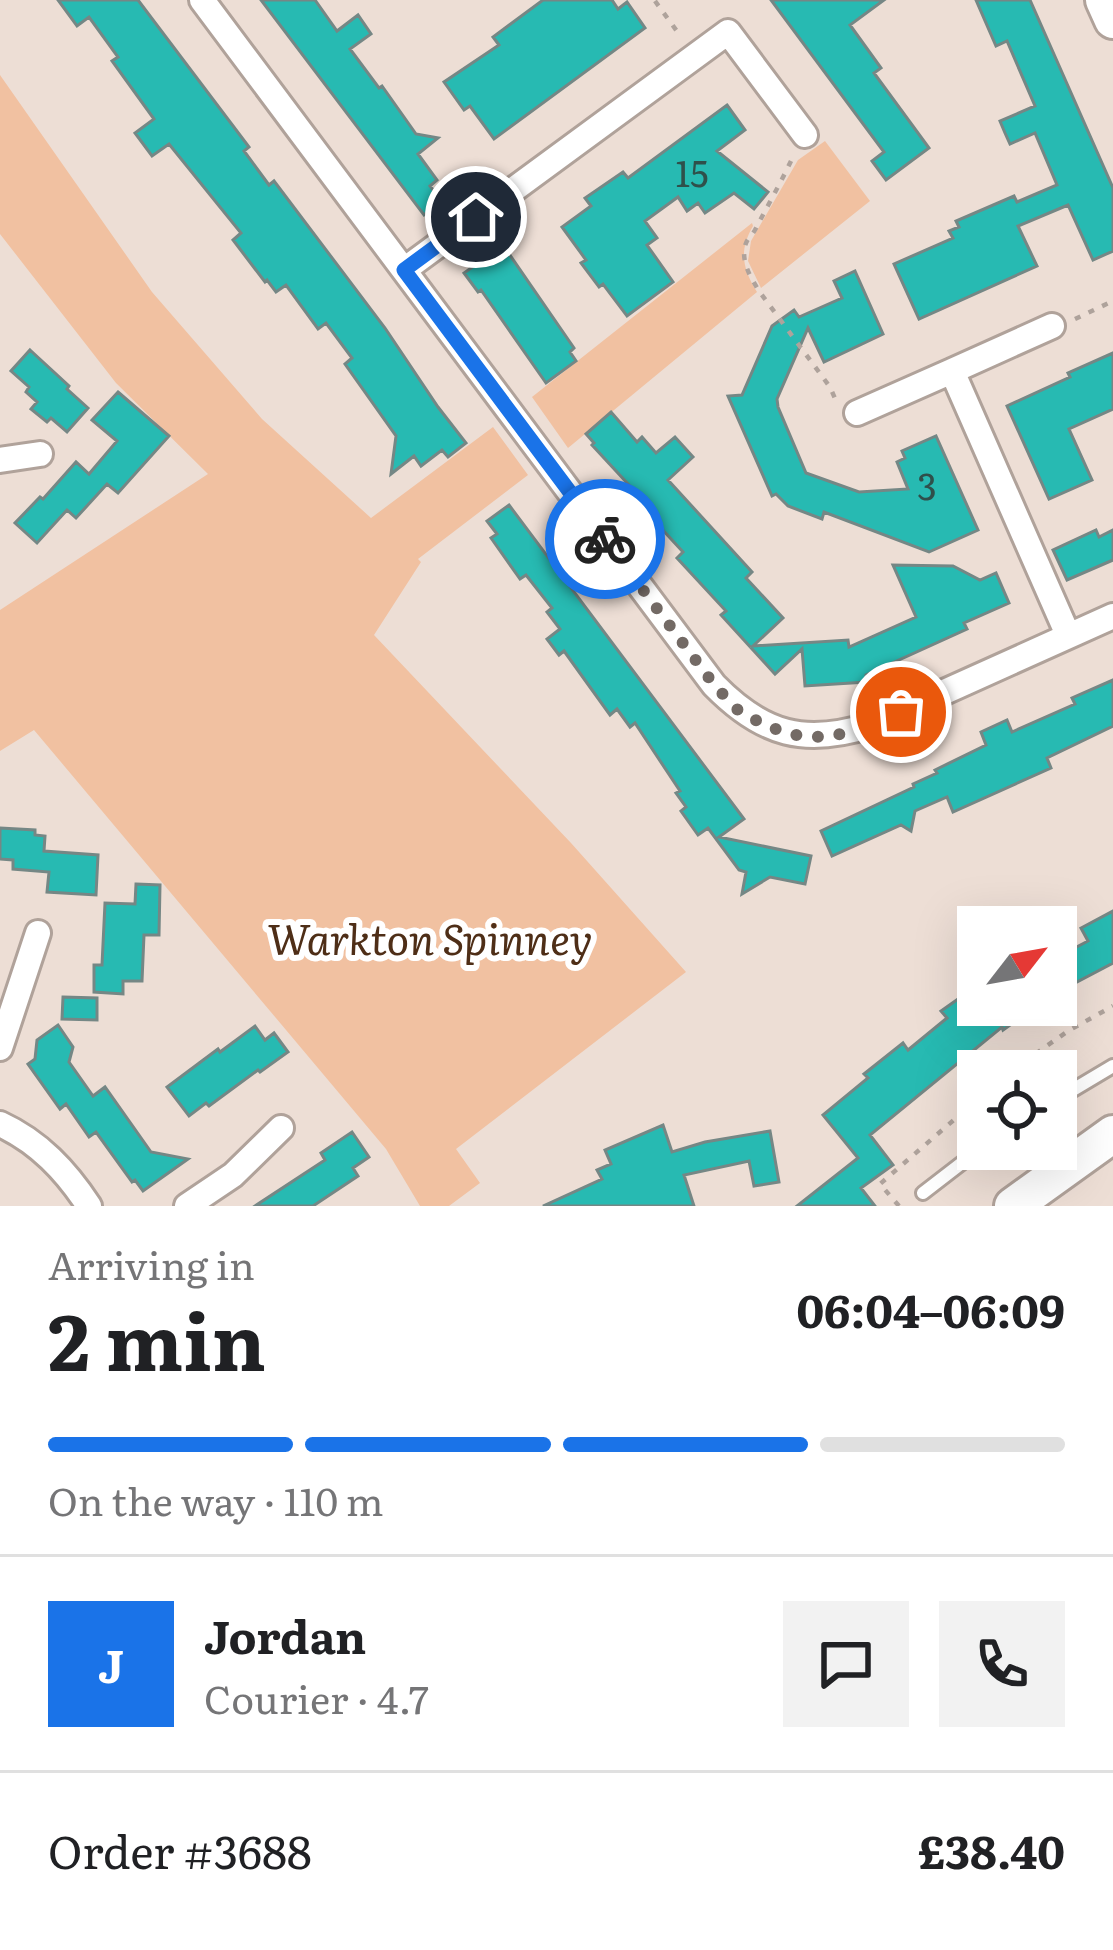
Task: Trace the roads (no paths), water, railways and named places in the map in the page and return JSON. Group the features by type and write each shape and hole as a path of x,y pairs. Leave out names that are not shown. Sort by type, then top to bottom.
{"street":[{"path":"202,0 715,686 738,710 766,726 796,735 842,734 1113,616"},
{"path":"1104,0 1113,20"},
{"path":"404,270 728,32 805,134"},
{"path":"847,409 952,371 1059,324"},
{"path":"952,371 1068,635"},
{"path":"0,460 40,454"},
{"path":"0,1048 38,933"},
{"path":"0,1124 43,1150 89,1206"},
{"path":"187,1206 233,1174 281,1128"},
{"path":"1013,1206 1113,1134"}],"lane":[{"path":"1077,1087 1113,1066"},
{"path":"923,1193 957,1167"}],"park label":[{"name":"Warkton Spinney","path":"430,940"}]}
